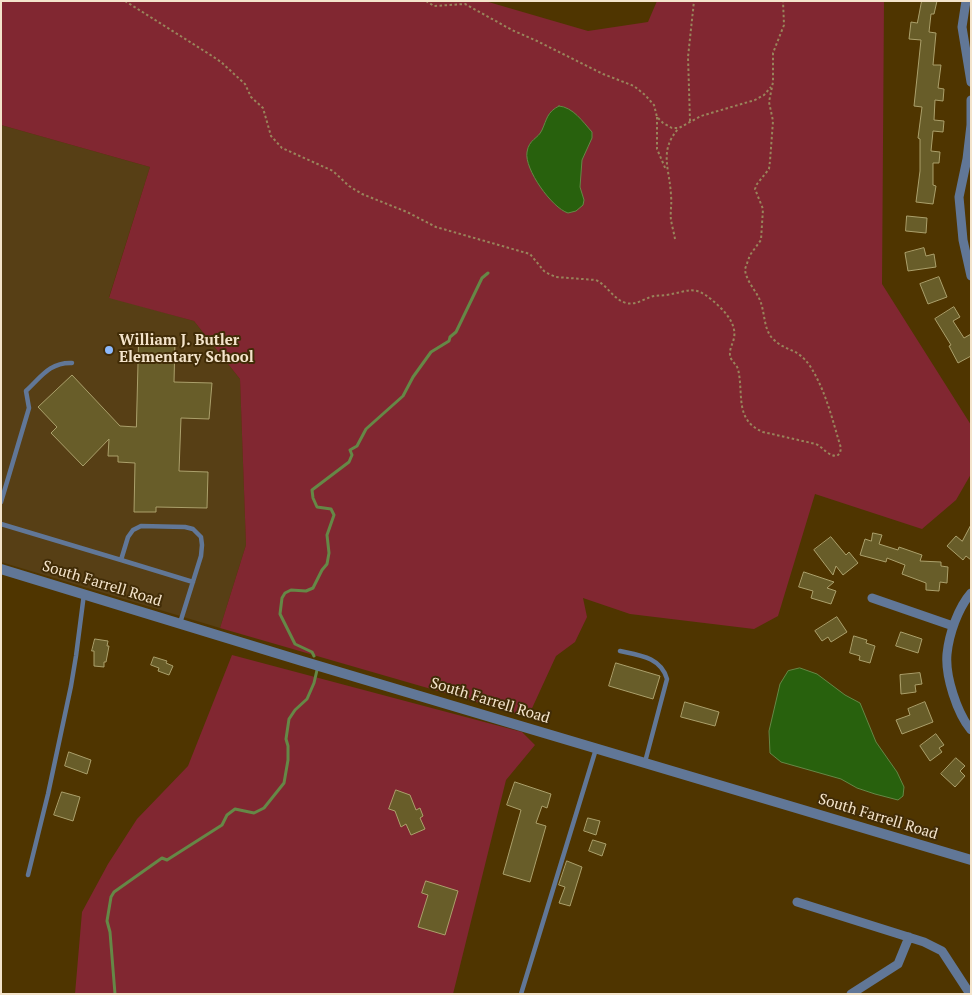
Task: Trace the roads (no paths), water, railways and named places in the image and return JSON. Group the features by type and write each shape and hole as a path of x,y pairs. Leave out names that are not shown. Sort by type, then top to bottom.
{"street":[{"path":"966,1 962,27 971,82"},
{"path":"971,100 971,124 967,159 959,197 963,240 971,276"},
{"name":"South Farrell Road","path":"1,569 971,860"},
{"path":"971,593 966,599 953,626 947,654 950,687 963,721 971,730"},
{"path":"872,598 953,626"},
{"path":"797,902 924,942 942,951 968,991"},
{"path":"850,994 898,964 909,937"}],"lane":[{"path":"1,502 29,408 26,391 56,364 72,362"},
{"path":"1,524 193,582"},
{"path":"121,560 128,537 133,530 141,526 185,527 193,529 201,537 202,545 180,624"},
{"path":"28,875 48,794 71,686 84,594"},
{"path":"620,651 651,658 665,671 667,679 645,763"},
{"path":"521,994 596,748"}],"waterway":[{"path":"314,656 312,652 295,644 280,614 282,598 285,593 291,590 306,591 313,588 327,564 329,553 327,535 334,515 331,509 317,507 312,490 349,462 352,455 350,450 357,446 366,429 403,396 413,377 431,352 449,341 450,337 456,332 482,278 488,273"},
{"path":"115,994 110,932 107,921 111,897 114,892 162,858 167,860 222,825 227,815 235,809 254,813 264,808 284,783 288,760 286,739 289,719 295,710 307,699 317,670"}],"place":[{"name":"William J. Butler Elementary School","path":"109,350"}]}
